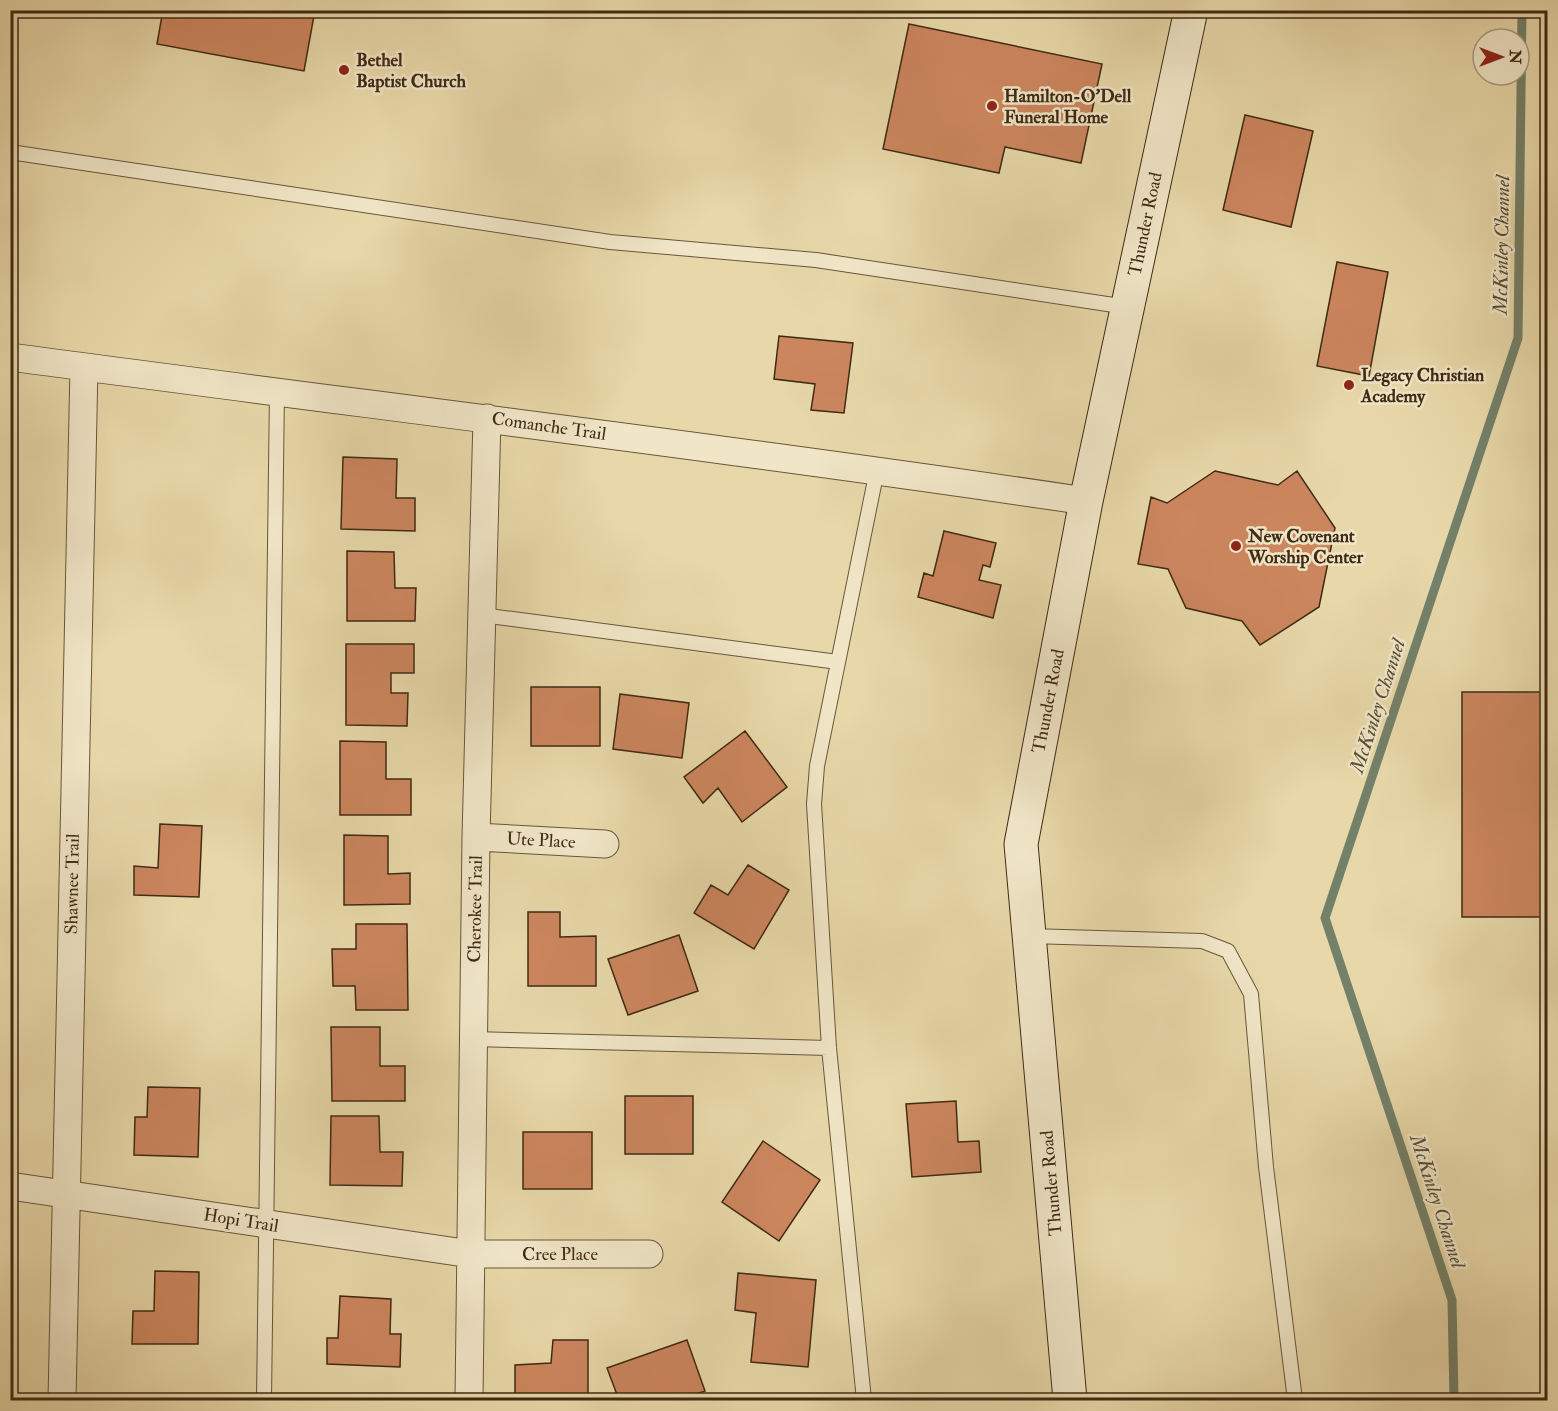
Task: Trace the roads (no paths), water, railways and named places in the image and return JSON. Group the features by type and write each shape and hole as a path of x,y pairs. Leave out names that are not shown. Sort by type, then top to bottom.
{"street":[{"name":"Thunder Road","path":"1070,1401 1021,844 1086,501 1191,10"},
{"name":"Comanche Trail","path":"10,357 877,470 1086,501"},
{"name":"Shawnee Trail","path":"62,1401 84,367"},
{"name":"Cherokee Trail","path":"468,1401 476,837 487,418"},
{"name":"Ute Place","path":"476,837 606,844"},
{"name":"Hopi Trail","path":"10,1186 471,1254"},
{"name":"Cree Place","path":"471,1254 648,1254"}],"lane":[{"path":"10,152 610,242 816,260 1127,307"},
{"path":"264,1401 277,391"},
{"path":"864,1401 829,1048 814,804 817,766 877,470"},
{"path":"482,615 838,663"},
{"path":"1029,936 1202,941 1228,951 1251,994 1266,1167 1295,1401"},
{"path":"473,1039 829,1048"}],"waterway":[{"name":"McKinley Channel","path":"1454,1400 1452,1300 1325,918 1518,338 1522,10"}],"place":[{"name":"Bethel Baptist Church","path":"344,70"},
{"name":"Hamilton-O'Dell Funeral Home","path":"992,106"},
{"name":"Legacy Christian Academy","path":"1349,385"},
{"name":"New Covenant Worship Center","path":"1236,546"}]}
